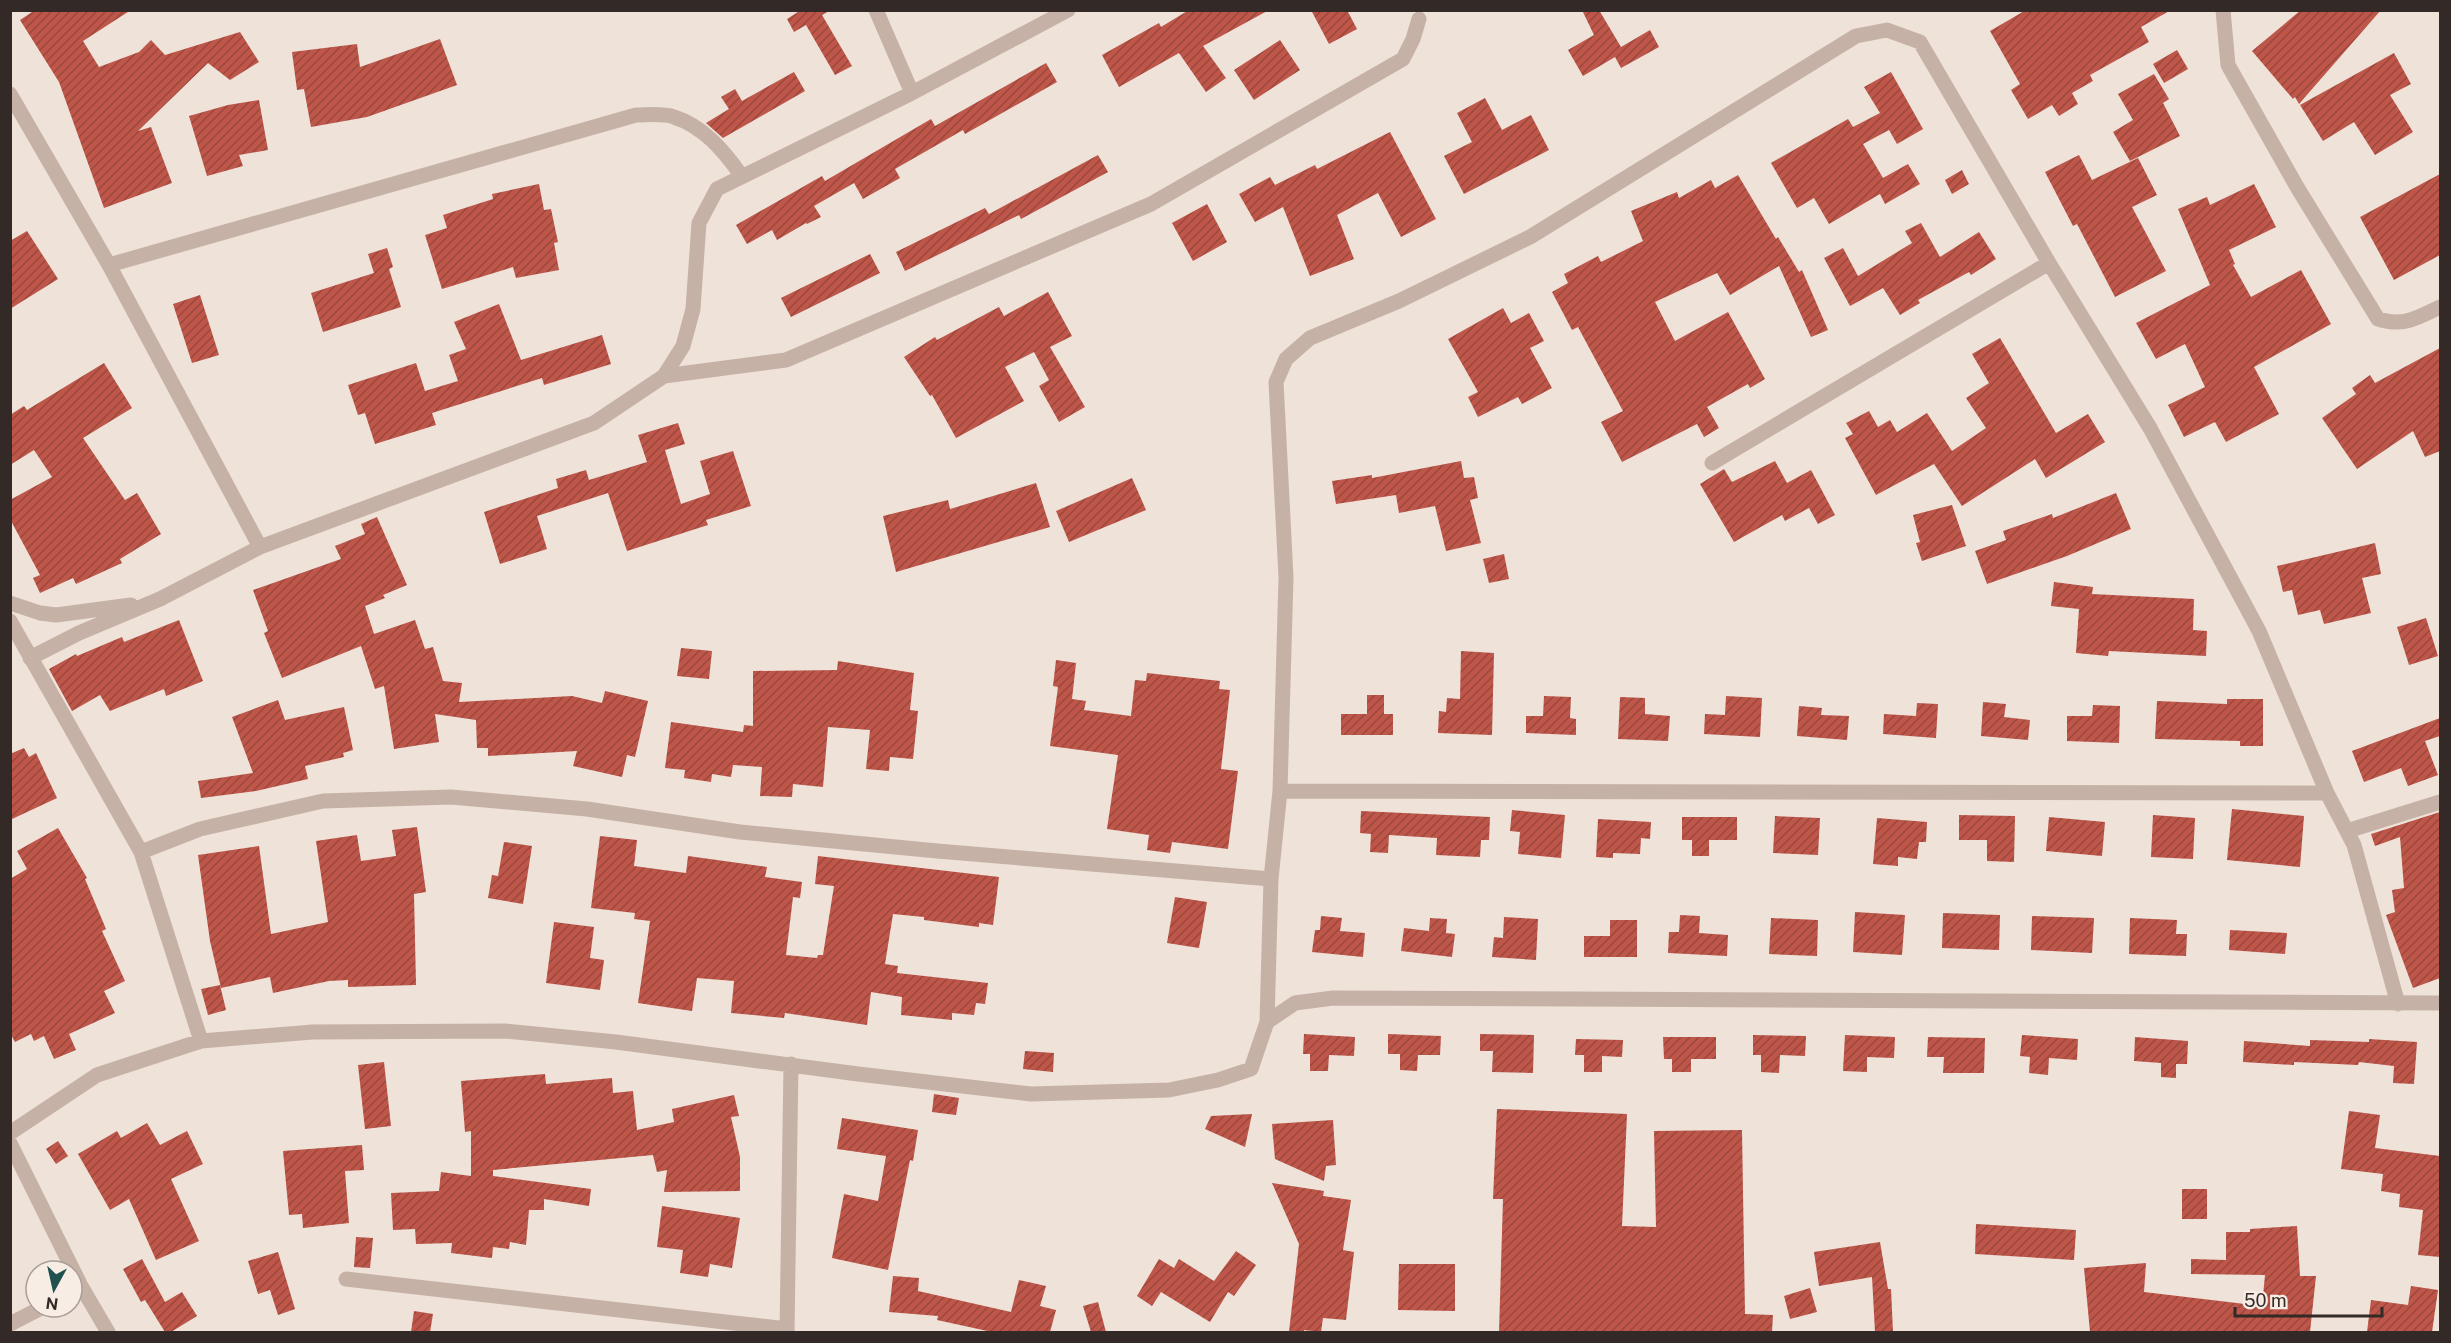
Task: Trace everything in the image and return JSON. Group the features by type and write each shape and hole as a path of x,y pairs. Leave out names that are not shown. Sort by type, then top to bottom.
{"street":[{"path":"876,10 912,93"},
{"path":"30,658 79,633 160,599 260,547 594,423 663,376 683,346 693,309 699,223 717,189 741,175 912,93 1068,10"},
{"path":"2223,10 2228,65 2297,187 2378,319 2392,323 2408,322 2440,307"},
{"path":"663,376 786,360 1151,204 1403,59 1419,20"},
{"path":"10,1133 97,1075 201,1041 313,1032 505,1031 616,1042 1031,1094 1169,1090 1218,1080 1251,1069 1267,1022 1271,879 1281,791 1286,577 1276,382 1286,359 1310,338 1399,301 1530,237 1856,36 1887,30 1920,42 2049,263 2150,428 2259,631 2327,793 2354,845 2398,1004"},
{"path":"10,94 109,265 260,547"},
{"path":"109,265 636,115 673,116 699,129 727,155 741,175"},
{"path":"1712,463 2049,263"},
{"path":"10,603 40,613 56,615 160,599"},
{"path":"10,621 141,852 201,1041"},
{"path":"1281,791 2327,793"},
{"path":"141,852 200,829 323,801 452,797 587,809 752,833 1271,879"},
{"path":"2347,831 2440,802"},
{"path":"1267,1022 1295,1003 1333,998 2440,1003"},
{"path":"346,1279 787,1331 791,1064"},
{"path":"10,1143 63,1259"},
{"path":"84,1299 108,1332"},
{"path":"10,1324 24,1317"}],"building":[{"path":"35,10 131,10 83,41 99,67 139,52 151,40 165,55 240,32 259,62 230,80 208,63 138,131 151,127 172,183 104,208 59,82 20,20"},
{"path":"797,10 831,10 822,15 852,66 835,75 806,25 794,32 787,19 798,12"},
{"path":"1189,10 1269,10 1203,46 1226,78 1206,92 1179,53 1119,87 1102,55 1159,23 1161,27"},
{"path":"1311,10 1347,10 1357,29 1329,44"},
{"path":"1582,10 1599,10 1621,47 1650,30 1659,47 1621,68 1615,57 1583,76 1568,50 1594,35"},
{"path":"2026,10 2171,10 2141,27 2149,42 2090,75 2093,81 2072,93 2078,104 2059,116 2052,105 2028,119 2011,90 2020,84 1990,31"},
{"path":"2301,10 2381,10 2299,104 2252,51"},
{"path":"440,39 457,85 367,117 311,127 304,89 297,90 292,52 357,44 360,67"},
{"path":"1280,40 1300,70 1254,100 1234,70"},
{"path":"2177,50 2188,69 2164,83 2153,64"},
{"path":"2394,53 2411,84 2390,95 2413,132 2375,155 2354,122 2323,141 2300,105"},
{"path":"1046,63 1057,82 965,134 963,130 895,169 900,178 863,199 854,183 814,206 821,217 777,240 772,230 747,244 736,225 822,176 825,181 931,119 935,126"},
{"path":"794,72 805,91 723,138 706,123 729,109 721,97 735,89 742,101"},
{"path":"1891,72 1923,129 1897,144 1889,130 1863,144 1883,178 1908,164 1920,184 1885,204 1880,194 1829,224 1814,198 1797,208 1771,163 1848,119 1853,127 1880,113 1864,87"},
{"path":"2154,74 2169,99 2163,103 2180,136 2130,161 2113,132 2133,120 2118,94"},
{"path":"1485,98 1502,130 1531,115 1549,150 1464,194 1444,156 1472,142 1457,113"},
{"path":"259,100 268,150 239,155 243,166 207,176 189,116 228,105"},
{"path":"1390,132 1436,219 1401,237 1378,193 1337,215 1354,259 1310,276 1283,207 1255,222 1239,194 1270,177 1275,185 1315,165 1317,169"},
{"path":"1098,155 1108,172 1021,219 1019,215 905,271 896,252 985,208 989,214"},
{"path":"2079,155 2092,180 2138,158 2157,195 2132,207 2166,271 2115,297 2077,224 2073,226 2045,172"},
{"path":"1962,170 1969,184 1952,194 1945,180"},
{"path":"2440,174 2440,255 2394,280 2360,217"},
{"path":"1738,175 1776,239 1778,237 1799,272 1802,270 1828,330 1811,337 1779,266 1730,295 1717,273 1655,302 1675,341 1728,312 1765,379 1750,388 1748,384 1707,407 1719,428 1704,437 1697,424 1622,462 1601,422 1623,411 1578,327 1572,330 1552,292 1568,283 1564,274 1598,256 1601,262 1643,241 1631,211 1677,192 1679,198 1711,180 1715,188"},
{"path":"539,184 544,210 551,209 558,242 554,243 559,270 516,278 513,267 442,289 425,235 447,228 443,215 493,199 492,194"},
{"path":"2254,184 2276,227 2229,250 2235,264 2233,265 2251,297 2301,270 2331,324 2254,367 2279,414 2226,442 2215,422 2184,437 2168,405 2205,387 2185,344 2156,359 2136,323 2210,285 2178,209 2207,197 2210,205"},
{"path":"1207,204 1227,242 1193,261 1172,223"},
{"path":"1921,223 1940,257 1979,232 1996,259 1971,275 1969,272 1918,300 1920,303 1900,315 1883,288 1850,306 1824,258 1843,248 1858,276 1912,243 1905,231"},
{"path":"27,231 58,279 10,309 10,241"},
{"path":"387,248 393,267 389,269 401,307 323,332 311,293 374,273 368,254"},
{"path":"870,254 880,273 791,317 781,298"},
{"path":"1048,292 1072,336 1050,347 1085,407 1059,422 1039,386 1049,380 1034,352 1005,367 1024,401 956,438 932,395 930,396 904,357 935,337 937,340 999,307 1004,316"},
{"path":"200,295 219,355 192,363 173,304"},
{"path":"499,304 521,360 602,335 611,364 544,385 542,378 432,413 436,425 375,444 365,413 358,415 348,385 416,363 425,391 458,381 449,355 466,349 454,322"},
{"path":"1503,308 1511,323 1529,313 1544,341 1530,348 1552,388 1522,404 1518,397 1478,417 1468,397 1478,392 1448,339"},
{"path":"2000,338 2056,433 2088,414 2105,442 2046,478 2035,459 1962,506 1934,464 1876,495 1845,438 1853,434 1846,423 1869,411 1878,427 1890,420 1897,432 1927,413 1952,451 1986,428 1966,398 1989,383 1972,354"},
{"path":"2440,348 2440,451 2425,457 2413,431 2357,469 2322,418 2356,394 2352,388 2370,375 2375,383"},
{"path":"104,363 132,408 83,438 125,500 137,493 161,534 120,559 122,563 76,584 73,578 40,593 33,578 40,575 10,519 10,500 52,477 34,450 10,465 10,415 24,406 27,410"},
{"path":"678,423 685,444 665,450 681,504 710,494 700,461 733,451 751,506 706,520 708,525 627,551 608,493 537,516 547,549 500,564 484,512 558,488 556,479 586,470 589,480 647,462 638,435"},
{"path":"1461,461 1464,478 1474,477 1478,498 1470,500 1481,543 1446,551 1435,506 1399,513 1396,495 1336,504 1332,481 1372,475 1372,478"},
{"path":"1775,461 1787,483 1811,470 1835,515 1818,524 1809,508 1785,521 1782,515 1734,542 1700,484 1724,469 1732,482"},
{"path":"1132,478 1146,510 1069,542 1056,511"},
{"path":"1036,483 1050,527 896,572 883,516 948,500 950,509"},
{"path":"2116,493 2131,529 2067,556 1987,584 1975,551 2006,540 2003,531 2052,514 2053,518"},
{"path":"1952,505 1966,546 1922,561 1916,543 1920,542 1913,515"},
{"path":"377,517 407,585 365,606 374,634 415,620 425,649 433,647 443,681 462,683 459,702 572,696 602,703 605,691 648,701 635,757 627,755 622,777 573,766 577,751 488,756 488,748 477,748 476,720 435,714 439,742 394,749 384,686 375,689 361,646 282,678 264,633 268,631 253,590 341,559 335,546 365,534 361,524"},
{"path":"2375,543 2381,574 2362,578 2371,613 2324,624 2320,610 2298,615 2292,590 2283,592 2277,566"},
{"path":"1504,554 1509,579 1489,583 1483,559"},
{"path":"2054,582 2093,587 2092,594 2194,599 2193,630 2207,631 2206,656 2109,651 2108,656 2076,653 2079,609 2051,606"},
{"path":"2426,618 2438,656 2409,665 2397,627"},
{"path":"179,620 203,681 166,696 164,689 110,711 100,695 72,711 49,669 76,654 77,656 122,637 124,642"},
{"path":"681,648 712,651 709,679 677,676"},
{"path":"1461,651 1494,653 1492,735 1438,733 1439,711 1446,712 1447,698 1460,699"},
{"path":"1056,660 1076,663 1072,699 1086,701 1084,710 1131,716 1135,680 1146,681 1147,673 1220,681 1219,689 1230,690 1221,769 1238,771 1228,849 1172,842 1170,853 1147,850 1149,835 1107,829 1118,755 1050,746 1058,687 1053,686"},
{"path":"838,661 914,673 910,710 918,711 913,759 890,757 889,771 866,769 870,730 828,727 823,787 793,784 792,797 760,796 762,767 733,765 731,777 712,774 711,782 684,778 685,770 665,768 671,722 743,732 744,725 753,726 753,671 837,670"},
{"path":"1367,695 1384,695 1384,714 1393,714 1393,735 1341,735 1341,714 1367,714"},
{"path":"1544,696 1571,697 1570,718 1576,719 1576,735 1526,733 1526,716 1543,716"},
{"path":"1726,696 1762,698 1760,737 1704,734 1705,714 1725,715"},
{"path":"1620,697 1645,698 1645,714 1670,716 1668,741 1618,739"},
{"path":"2227,699 2263,699 2263,746 2240,746 2240,741 2155,739 2157,701 2227,704"},
{"path":"278,700 285,720 344,707 353,750 343,753 344,757 305,766 308,779 256,791 201,798 198,781 253,773 232,717"},
{"path":"1983,702 2006,704 2004,717 2030,720 2028,740 1981,736"},
{"path":"1917,703 1938,704 1936,738 1883,734 1884,714 1916,716"},
{"path":"2093,705 2120,706 2119,743 2067,741 2067,716 2092,716"},
{"path":"1799,706 1822,708 1821,715 1849,716 1847,740 1797,736"},
{"path":"2440,718 2440,736 2425,741 2438,775 2408,786 2401,768 2364,782 2352,751"},
{"path":"24,748 29,757 36,753 57,798 10,820 10,754"},
{"path":"2232,809 2304,816 2300,867 2227,860"},
{"path":"1512,810 1565,815 1561,858 1518,854 1520,832 1510,831"},
{"path":"1361,811 1490,817 1489,840 1481,840 1480,857 1436,855 1437,838 1389,835 1388,853 1370,852 1371,834 1360,833"},
{"path":"2440,812 2440,978 2413,988 2386,915 2395,912 2392,890 2404,888 2400,837 2375,846 2371,834"},
{"path":"1959,815 2015,816 2014,862 1987,861 1987,840 1959,840"},
{"path":"2153,815 2195,818 2193,859 2151,857"},
{"path":"1775,816 1820,818 1818,855 1773,853"},
{"path":"1682,817 1737,817 1737,840 1709,840 1709,856 1692,856 1692,840 1682,840"},
{"path":"2049,817 2105,822 2102,856 2046,851"},
{"path":"1877,818 1927,822 1926,842 1919,842 1917,859 1898,857 1898,866 1873,864"},
{"path":"1598,819 1651,822 1650,839 1641,838 1640,854 1613,853 1613,858 1596,857"},
{"path":"417,827 426,892 414,894 416,985 348,987 348,980 329,981 273,993 270,977 221,988 210,941 198,855 259,846 271,934 328,922 316,841 357,835 361,861 396,856 392,830"},
{"path":"58,828 87,878 85,879 106,929 102,931 125,981 104,991 115,1013 69,1034 76,1050 54,1059 44,1036 34,1041 31,1034 15,1042 10,1033 10,879 27,869 17,851"},
{"path":"600,836 637,840 634,866 686,873 688,856 767,867 765,877 802,882 800,898 793,897 786,955 817,958 818,955 823,955 834,886 815,884 818,856 999,877 993,925 979,923 979,927 893,914 885,964 898,966 897,973 988,983 985,1004 976,1003 974,1015 952,1013 952,1020 901,1015 902,997 871,992 867,1025 785,1013 784,1018 731,1013 734,981 697,978 692,1011 638,1003 650,921 634,919 635,913 591,908"},
{"path":"504,842 532,846 523,904 488,898 492,875 498,876"},
{"path":"1175,897 1207,902 1199,948 1167,943"},
{"path":"1855,912 1905,915 1902,955 1853,952"},
{"path":"1943,913 2000,915 1999,950 1942,948"},
{"path":"1680,915 1700,916 1699,933 1728,935 1727,956 1668,953 1669,932 1679,932"},
{"path":"1321,916 1342,918 1340,931 1365,933 1363,957 1312,952 1315,930 1320,930"},
{"path":"2032,916 2094,918 2092,953 2031,950"},
{"path":"1504,917 1538,919 1536,960 1492,957 1494,937 1503,938"},
{"path":"1430,918 1447,919 1446,933 1455,934 1452,957 1401,951 1404,928 1429,931"},
{"path":"1771,918 1818,920 1817,956 1769,954"},
{"path":"2130,918 2177,920 2176,934 2187,934 2186,956 2129,954"},
{"path":"1610,920 1637,920 1637,957 1584,957 1584,936 1610,936"},
{"path":"554,922 594,927 590,958 604,960 600,990 546,983"},
{"path":"2230,930 2287,933 2285,954 2229,950"},
{"path":"220,985 226,1010 208,1015 201,989"},
{"path":"1304,1034 1355,1037 1354,1056 1329,1055 1328,1071 1310,1071 1310,1054 1303,1054"},
{"path":"1388,1034 1441,1036 1440,1055 1418,1055 1417,1071 1400,1070 1400,1054 1388,1054"},
{"path":"1480,1034 1534,1035 1533,1073 1492,1072 1493,1051 1480,1051"},
{"path":"1753,1035 1806,1036 1805,1056 1780,1055 1779,1073 1761,1072 1761,1055 1753,1055"},
{"path":"1845,1035 1895,1037 1894,1058 1867,1057 1867,1072 1843,1071"},
{"path":"2022,1035 2078,1039 2077,1060 2049,1058 2048,1075 2029,1073 2030,1057 2020,1056"},
{"path":"1663,1037 1716,1037 1716,1059 1691,1059 1691,1072 1672,1072 1672,1059 1664,1059"},
{"path":"1928,1037 1985,1038 1984,1073 1943,1073 1944,1057 1927,1057"},
{"path":"2135,1037 2188,1041 2187,1064 2176,1064 2176,1078 2161,1077 2161,1063 2134,1061"},
{"path":"1576,1039 1623,1040 1622,1057 1602,1056 1602,1072 1584,1072 1584,1055 1575,1055"},
{"path":"2369,1039 2417,1042 2414,1084 2393,1083 2394,1066 2359,1062 2358,1065 2294,1062 2294,1065 2243,1062 2244,1041 2310,1046 2310,1040 2369,1042"},
{"path":"1025,1051 1054,1053 1053,1072 1023,1069"},
{"path":"384,1062 391,1126 365,1129 358,1065"},
{"path":"545,1074 546,1084 612,1078 613,1093 633,1091 637,1130 674,1122 672,1109 734,1095 739,1116 731,1117 740,1157 740,1191 664,1192 667,1170 657,1172 653,1155 493,1170 493,1176 591,1189 589,1206 544,1199 544,1210 529,1210 526,1245 510,1242 509,1249 493,1247 492,1258 451,1253 452,1243 416,1244 415,1229 393,1230 391,1193 439,1191 441,1172 471,1176 471,1131 465,1132 461,1081"},
{"path":"934,1094 959,1098 956,1115 932,1112"},
{"path":"1497,1109 1627,1114 1622,1226 1656,1227 1654,1131 1742,1130 1745,1314 1773,1315 1772,1332 1499,1332 1503,1199 1493,1199"},
{"path":"2349,1111 2380,1115 2375,1148 2440,1156 2440,1257 2418,1255 2423,1210 2399,1207 2400,1194 2381,1191 2383,1174 2341,1169"},
{"path":"1252,1114 1245,1147 1205,1129 1211,1116"},
{"path":"842,1118 918,1130 888,1270 832,1258 844,1194 878,1201 886,1156 837,1149"},
{"path":"1333,1120 1336,1165 1326,1166 1324,1181 1275,1159 1272,1124"},
{"path":"147,1123 160,1145 187,1131 203,1164 171,1179 199,1241 156,1260 129,1199 110,1210 78,1154 117,1131 121,1138"},
{"path":"58,1141 68,1156 56,1164 46,1149"},
{"path":"362,1145 364,1170 345,1171 349,1223 303,1228 302,1214 289,1215 283,1151"},
{"path":"1272,1183 1324,1191 1323,1196 1351,1200 1343,1250 1354,1252 1346,1320 1323,1318 1321,1332 1304,1330 1304,1332 1289,1332 1299,1244"},
{"path":"2182,1189 2207,1189 2207,1219 2182,1219"},
{"path":"662,1206 740,1218 732,1268 710,1264 708,1277 680,1273 683,1250 657,1247"},
{"path":"1976,1224 2076,1230 2074,1260 1975,1254"},
{"path":"2297,1226 2300,1276 2316,1276 2310,1332 2090,1332 2084,1268 2146,1263 2144,1292 2262,1306 2265,1275 2191,1274 2191,1259 2226,1260 2226,1232 2250,1232 2250,1229"},
{"path":"356,1237 373,1238 370,1268 354,1267"},
{"path":"1880,1242 1888,1289 1891,1289 1893,1332 1875,1332 1872,1277 1819,1286 1814,1252"},
{"path":"1236,1251 1256,1265 1234,1296 1228,1292 1210,1322 1161,1292 1152,1306 1137,1296 1159,1259 1174,1268 1179,1259 1214,1281"},
{"path":"278,1252 295,1309 278,1315 270,1290 258,1294 248,1261"},
{"path":"142,1259 165,1302 182,1292 197,1316 171,1332 165,1332 145,1300 141,1302 123,1269"},
{"path":"1399,1264 1455,1264 1455,1311 1398,1310"},
{"path":"893,1276 919,1278 918,1291 1011,1312 1019,1280 1046,1286 1040,1306 1056,1310 1050,1332 992,1332 937,1320 938,1316 889,1312"},
{"path":"2411,1286 2438,1290 2432,1332 2367,1332 2371,1300 2408,1305"},
{"path":"1810,1288 1817,1312 1790,1319 1784,1296"},
{"path":"1098,1302 1106,1332 1091,1332 1083,1306"},
{"path":"414,1311 433,1314 430,1332 411,1332"}]}
